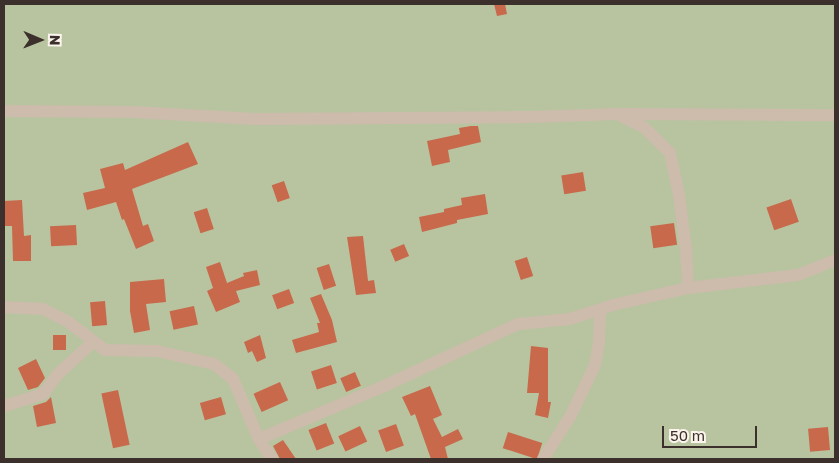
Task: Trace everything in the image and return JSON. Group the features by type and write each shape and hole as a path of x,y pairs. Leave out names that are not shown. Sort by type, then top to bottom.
{"street":[{"path":"4,111 134,112 255,119 536,117 617,114 835,115"},
{"path":"617,114 644,127 670,153 680,204 688,288"},
{"path":"259,439 380,388 518,324 570,319 688,288 798,275 835,260"},
{"path":"4,307 43,309 67,320 105,350 157,352 214,364 233,379 259,439 272,459"},
{"path":"542,459 571,415 595,365 600,342 600,310"},
{"path":"4,406 43,394 58,374 93,342"}],"green space":[{"path":"4,4 835,4 835,459 4,459"}],"building":[{"path":"494,4 505,4 507,14 497,16"},
{"path":"478,126 481,142 448,150 450,162 432,166 427,141 460,134 459,128"},
{"path":"188,142 198,164 132,189 143,226 148,224 154,241 136,249 124,219 122,220 116,202 87,210 83,193 105,188 100,169 123,163 125,170"},
{"path":"583,172 586,191 564,194 561,175"},
{"path":"284,181 290,198 278,202 272,185"},
{"path":"485,194 488,214 457,220 457,223 422,232 419,217 444,212 444,209 462,205 461,198"},
{"path":"791,199 799,222 774,230 766,207"},
{"path":"22,200 24,236 31,235 31,261 13,261 12,226 4,226 4,201"},
{"path":"207,208 214,229 200,233 194,212"},
{"path":"674,223 677,245 653,248 650,226"},
{"path":"76,225 77,245 51,246 50,226"},
{"path":"363,236 368,281 374,280 376,293 356,295 347,237"},
{"path":"404,244 409,256 395,262 390,250"},
{"path":"527,257 533,276 521,280 515,261"},
{"path":"220,262 227,283 244,276 243,273 257,270 260,285 236,291 240,302 216,312 207,291 213,288 206,267"},
{"path":"329,264 336,286 324,290 317,268"},
{"path":"164,279 166,302 146,304 150,330 134,333 130,311 130,282"},
{"path":"289,289 294,303 277,309 272,295"},
{"path":"321,294 332,320 337,342 296,353 292,340 319,332 317,323 320,323 310,298"},
{"path":"105,301 107,325 92,326 90,302"},
{"path":"194,306 198,325 173,330 170,311"},
{"path":"53,335 66,335 66,350 53,350"},
{"path":"260,335 266,358 257,362 252,351 248,353 244,342"},
{"path":"531,346 548,348 548,402 551,402 548,418 535,415 539,393 527,393"},
{"path":"36,359 45,378 38,387 28,390 18,368"},
{"path":"331,365 337,383 317,390 311,371"},
{"path":"355,372 361,386 346,392 340,378"},
{"path":"280,382 288,400 262,412 254,394"},
{"path":"430,386 442,415 433,419 442,437 458,429 463,439 445,447 448,459 431,459 415,414 411,416 402,397"},
{"path":"118,390 130,445 113,448 101,394"},
{"path":"51,397 56,423 37,427 33,406 46,402"},
{"path":"221,397 226,414 205,420 200,403"},
{"path":"326,423 334,443 317,451 308,430"},
{"path":"396,424 404,446 386,452 378,430"},
{"path":"360,426 367,441 345,452 338,436"},
{"path":"828,427 830,450 810,452 808,429"},
{"path":"508,432 542,443 537,459 503,448"},
{"path":"283,440 296,459 280,459 273,446"}]}
